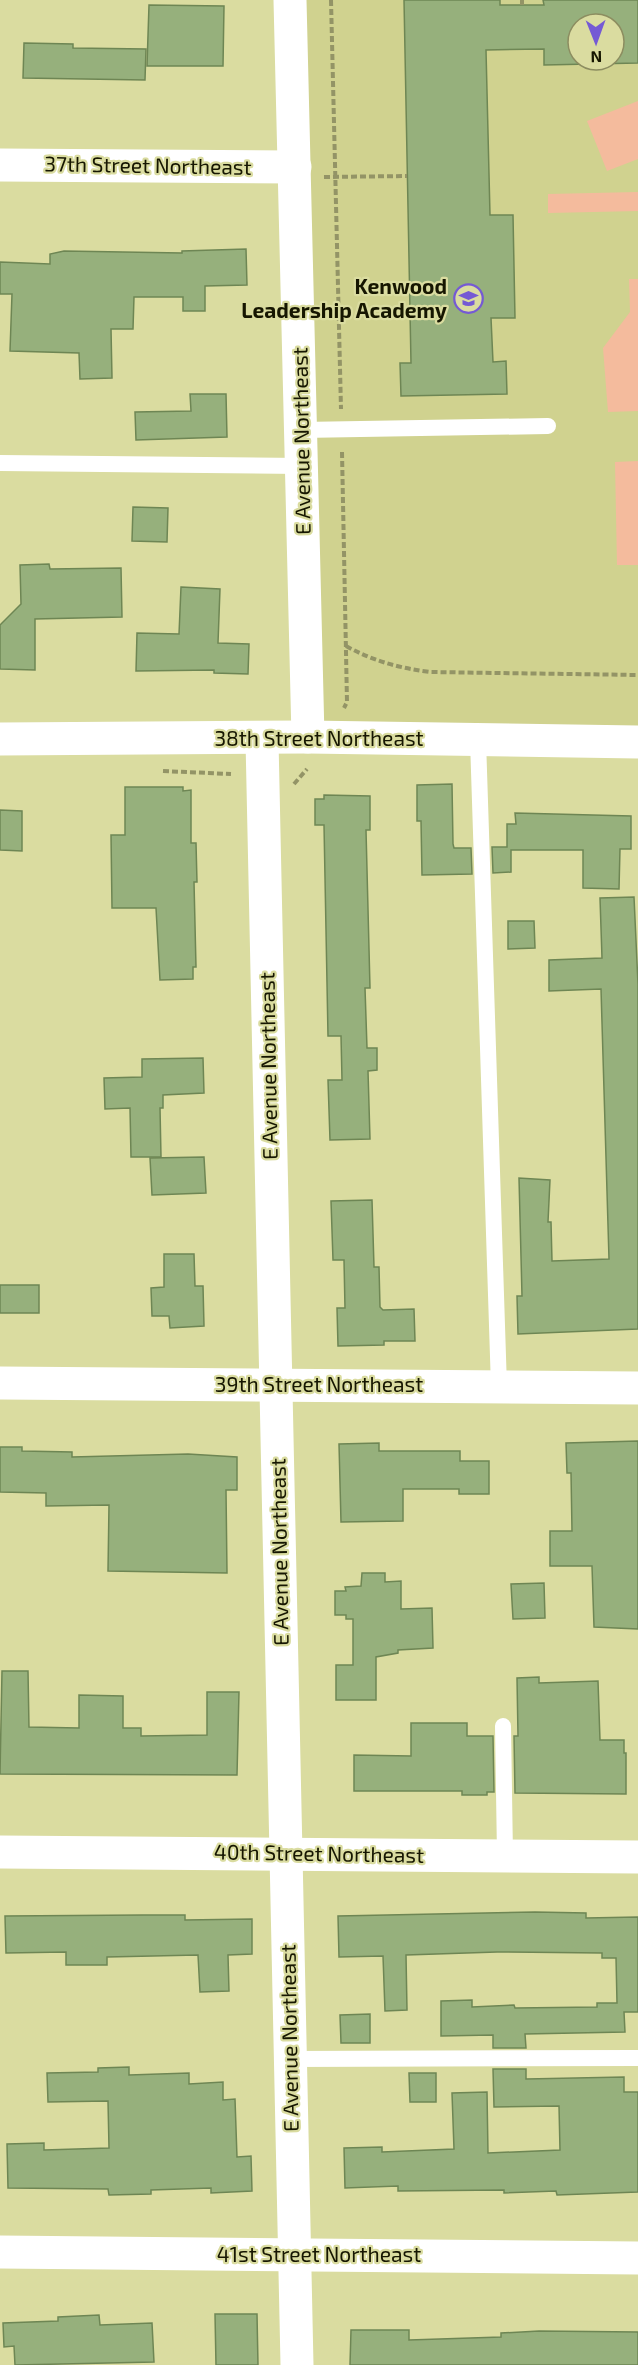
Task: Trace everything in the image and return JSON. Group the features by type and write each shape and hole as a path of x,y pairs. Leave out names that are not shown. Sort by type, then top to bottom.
{"street":[{"name":"E Avenue Northeast","path":"290,0 310,172 301,430 308,737"},
{"name":"37th Street Northeast","path":"0,165 310,172"},
{"name":"38th Street Northeast","path":"0,739 262,740 308,737 638,742"},
{"name":"E Avenue Northeast","path":"262,740 297,2365"},
{"name":"39th Street Northeast","path":"0,1383 638,1388"},
{"name":"40th Street Northeast","path":"0,1852 638,1857"},
{"name":"41st Street Northeast","path":"0,2252 638,2258"}],"lane":[{"path":"301,430 548,426"},
{"path":"0,463 302,466"},
{"path":"478,740 499,1387"},
{"path":"504,1726 505,1856"},
{"path":"290,2059 638,2058"}],"path":[{"path":"331,0 347,702 341,717"},
{"path":"310,172 335,177 407,176"},
{"path":"324,213 336,213"},
{"path":"331,265 337,265"},
{"path":"327,318 339,318"},
{"path":"333,370 339,370"},
{"path":"346,646 369,659 397,668 430,672 638,675"}],"shaded area":[{"name":"Kenwood Leadership Academy","path":"298,0 638,0 638,742 308,737"},
{"path":"638,101 638,159 607,171 587,121"},
{"path":"638,192 638,211 548,213 548,194"},
{"path":"629,279 638,279 638,411 608,412 603,348 630,312"},
{"path":"638,461 638,565 617,565 615,462"}],"building":[{"path":"404,0 500,0 500,5 544,5 543,0 638,0 638,63 626,63 626,12 566,12 566,65 544,65 544,49 486,50 490,215 513,215 515,318 491,318 493,362 506,361 507,394 401,396 400,363 411,363"},
{"path":"149,5 224,6 223,66 147,66"},
{"path":"24,43 73,44 73,48 146,49 145,80 23,78"},
{"path":"246,249 247,285 205,286 205,311 183,311 183,297 134,297 133,329 111,329 112,378 80,379 79,353 10,351 12,294 0,294 0,262 50,264 50,254 64,251 182,253 182,251"},
{"path":"190,394 226,394 227,437 136,440 135,412 191,411"},
{"path":"133,507 168,508 167,542 132,541"},
{"path":"49,564 50,569 121,568 122,617 35,619 35,670 0,669 0,625 21,604 20,565"},
{"path":"181,587 220,589 218,643 249,644 248,674 214,673 214,670 136,671 137,633 179,634"},
{"path":"452,784 453,844 454,848 471,848 472,874 422,875 421,821 417,821 417,785"},
{"path":"125,787 183,787 183,791 191,790 191,843 196,843 197,882 194,882 196,967 193,967 193,979 160,980 156,908 112,908 111,835 125,835"},
{"path":"324,795 370,796 370,830 366,830 370,988 365,988 367,1048 377,1048 377,1070 368,1071 370,1139 330,1140 328,1080 342,1080 341,1036 328,1036 324,825 315,825 315,799 324,799"},
{"path":"0,810 22,811 22,851 0,850"},
{"path":"515,813 631,816 631,849 620,849 619,889 583,888 583,850 511,850 511,872 493,873 492,847 507,847 507,824 516,824"},
{"path":"634,897 638,984 638,1329 518,1334 517,1296 522,1296 519,1178 550,1180 548,1222 551,1222 552,1261 609,1259 601,989 549,991 549,960 602,958 600,898"},
{"path":"508,921 534,921 535,948 508,949"},
{"path":"203,1058 204,1093 163,1095 163,1108 160,1108 161,1157 131,1157 130,1108 105,1109 104,1078 142,1077 142,1059"},
{"path":"204,1157 206,1193 152,1195 150,1158"},
{"path":"372,1200 374,1267 379,1267 380,1307 383,1310 414,1309 415,1341 384,1341 384,1345 338,1346 337,1308 345,1308 344,1260 333,1260 331,1201"},
{"path":"164,1254 194,1254 195,1286 203,1286 204,1326 170,1328 169,1316 152,1316 151,1288 164,1287"},
{"path":"0,1285 39,1285 39,1313 0,1313"},
{"path":"638,1441 638,1629 594,1627 592,1566 550,1566 550,1531 572,1531 571,1473 567,1473 566,1443"},
{"path":"379,1443 379,1451 460,1451 460,1461 489,1461 489,1494 459,1494 459,1489 403,1489 403,1521 341,1522 339,1444"},
{"path":"0,1447 22,1447 22,1451 72,1452 72,1457 188,1454 237,1457 237,1490 226,1490 227,1573 108,1571 109,1505 46,1506 46,1493 0,1492"},
{"path":"362,1573 385,1573 385,1582 401,1581 401,1609 432,1608 433,1648 398,1650 398,1653 376,1657 376,1700 336,1700 336,1665 353,1665 353,1619 346,1619 346,1615 335,1615 335,1591 346,1591 345,1587 361,1586"},
{"path":"544,1583 545,1618 513,1619 511,1584"},
{"path":"2,1671 28,1671 29,1727 79,1728 79,1695 123,1696 123,1728 141,1728 141,1736 207,1735 207,1692 239,1692 237,1775 0,1774"},
{"path":"539,1677 539,1683 598,1681 600,1740 624,1740 626,1794 515,1793 514,1736 518,1736 517,1678"},
{"path":"411,1723 467,1723 467,1736 493,1736 494,1792 487,1792 487,1795 462,1795 462,1791 354,1791 354,1755 411,1756"},
{"path":"586,1913 586,1918 638,1917 638,2012 624,2012 625,2032 525,2034 526,2048 493,2048 493,2035 441,2036 441,2001 472,2000 472,2007 514,2005 515,2008 597,2007 597,2003 617,2003 616,1958 602,1958 602,1953 497,1952 406,1955 407,2010 385,2011 383,1956 339,1957 338,1916"},
{"path":"185,1915 185,1920 252,1919 252,1954 228,1955 229,1991 200,1992 198,1955 107,1957 107,1965 66,1965 66,1952 6,1953 5,1916"},
{"path":"370,2014 370,2043 341,2043 340,2015"},
{"path":"129,2067 129,2075 189,2073 189,2084 223,2082 223,2100 235,2099 237,2157 251,2156 252,2191 211,2193 211,2188 151,2190 151,2194 109,2195 108,2189 8,2188 7,2144 44,2143 44,2150 109,2148 108,2101 48,2102 47,2073 98,2072 98,2068"},
{"path":"493,2069 526,2069 526,2079 624,2077 624,2092 638,2092 638,2192 557,2195 556,2191 504,2193 504,2190 398,2191 398,2186 345,2188 344,2148 382,2147 382,2152 454,2149 452,2093 487,2092 488,2153 560,2150 559,2106 494,2107"},
{"path":"409,2073 436,2073 436,2102 410,2102"},
{"path":"215,2314 257,2314 258,2365 216,2365"},
{"path":"99,2315 100,2325 152,2323 154,2362 15,2365 14,2346 4,2347 3,2323 58,2321 58,2317"},
{"path":"351,2330 409,2330 409,2340 501,2337 501,2333 539,2331 638,2332 638,2365 350,2365"}],"place":[{"name":"Kenwood Leadership Academy","path":"468,299"}]}
